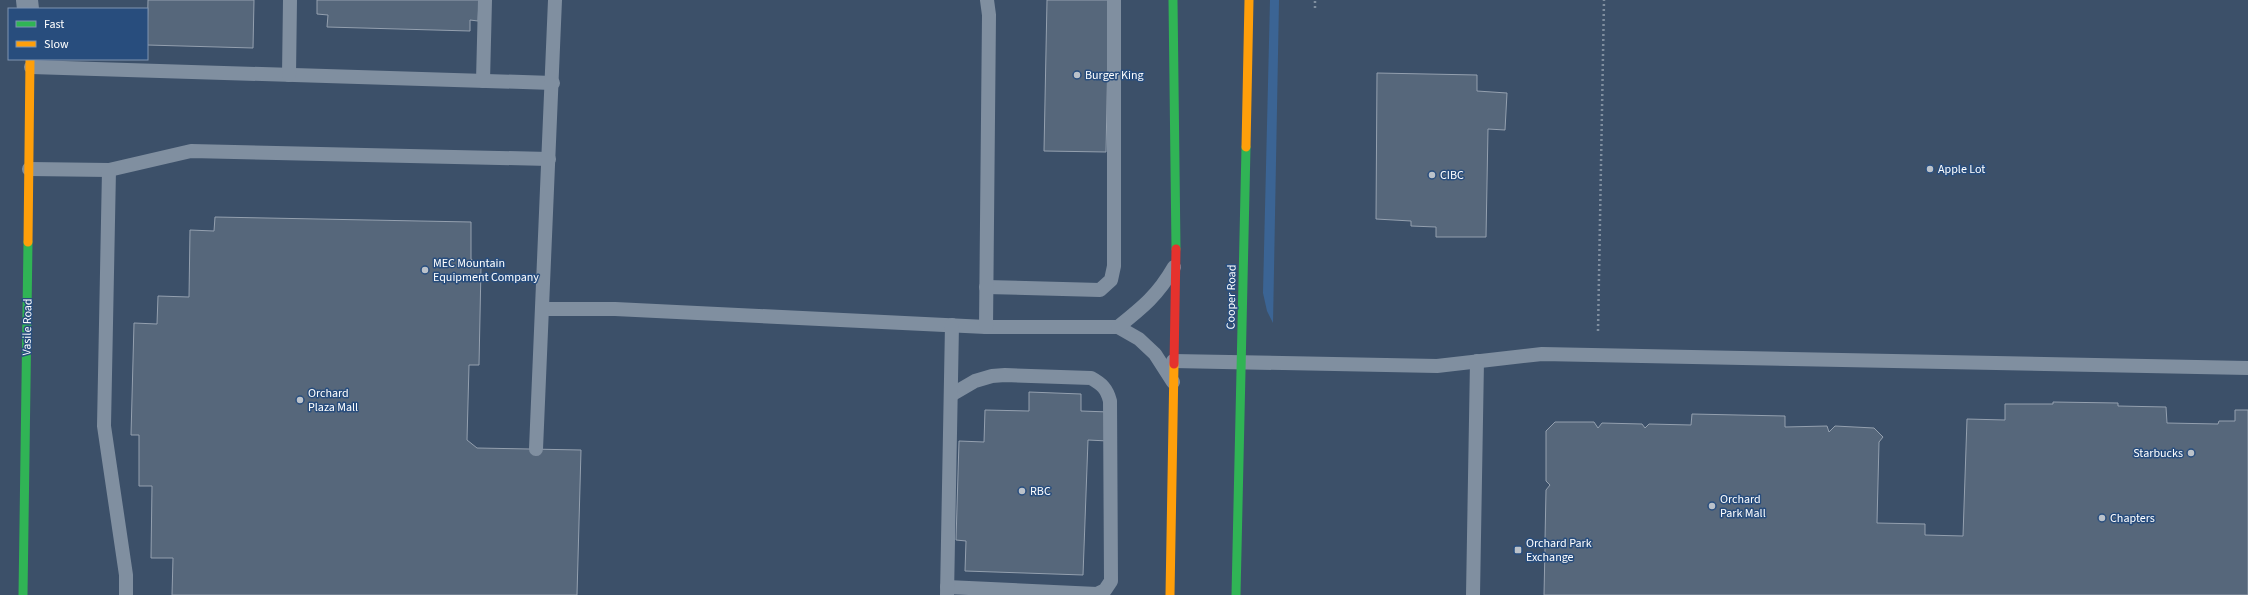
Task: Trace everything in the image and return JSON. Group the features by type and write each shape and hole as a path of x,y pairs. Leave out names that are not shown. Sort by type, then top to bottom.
{"main road":[{"path":"1170,595 1174,383 1173,361 1176,262 1173,0"},
{"name":"Cooper Road","path":"1236,595 1250,0"},
{"name":"Vasile Road","path":"23,595 30,63"}],"lane":[{"path":"289,75 290,0"},
{"path":"483,81 485,0"},
{"path":"536,449 555,0"},
{"path":"986,327 989,15 987,0"},
{"path":"989,15 993,0"},
{"path":"986,286 1100,290 1111,280 1114,266 1114,0"},
{"path":"30,63 289,75 552,83"},
{"path":"29,169 109,170 191,151 549,158"},
{"path":"109,170 104,426 126,575 126,595"},
{"path":"1118,327 1144,306 1163,287 1176,262"},
{"path":"542,309 623,309 986,327 1118,327 1139,339 1155,354 1174,383"},
{"path":"951,395 975,381 1005,375 1091,378 1099,382 1107,390 1110,401 1111,581 1105,590 1097,594 947,591 952,325"},
{"path":"1173,361 1437,366 1542,354 2248,368"},
{"path":"1473,595 1477,361"}],"path":[{"path":"1315,0 1315,8"},
{"path":"1598,333 1604,0"}],"shaded area":[{"path":"1270,0 1279,0 1273,323 1267,311 1263,293"}],"building":[{"path":"148,0 254,0 253,48 148,45"},
{"path":"317,0 479,0 478,21 470,20 470,31 327,27 328,15 317,14"},
{"name":"Burger King","path":"1047,0 1109,0 1106,152 1044,151"},
{"name":"CIBC","path":"1377,73 1477,75 1477,91 1507,93 1505,130 1488,129 1486,237 1436,237 1436,227 1411,226 1411,221 1376,219"},
{"name":"Orchard Plaza Mall","path":"215,217 471,222 471,259 481,267 479,365 469,365 467,440 477,448 581,450 577,595 172,595 173,558 151,558 152,486 139,486 139,435 131,435 134,323 157,324 158,296 189,297 190,230 214,231"},
{"name":"RBC","path":"1029,392 1081,394 1081,411 1109,412 1108,441 1088,440 1083,575 965,571 966,541 956,540 959,441 984,442 985,410 1029,411"},
{"name":"Orchard Park Mall","path":"2053,402 2118,403 2118,406 2166,407 2167,423 2218,424 2219,421 2235,421 2235,410 2248,410 2248,595 1544,595 1545,547 1548,544 1545,540 1546,490 1550,485 1546,481 1546,431 1555,422 1594,422 1598,428 1602,423 1642,424 1645,428 1649,424 1691,425 1692,414 1785,416 1785,427 1827,426 1829,432 1835,426 1874,428 1883,437 1879,442 1877,523 1925,524 1925,535 1963,536 1967,419 2005,420 2005,404 2053,404"}],"traffic: fast":[{"path":"1173,0 1176,249"},
{"path":"1236,595 1246,147"},
{"path":"23,595 28,242"}],"traffic: slow":[{"path":"1246,147 1249,0"},
{"path":"28,242 30,60"},
{"path":"1170,595 1174,364"}],"traffic: jam":[{"path":"1174,364 1176,249"}],"place":[{"name":"Burger King","path":"1077,75"},
{"name":"Apple Lot","path":"1930,169"},
{"name":"CIBC","path":"1432,175"},
{"name":"MEC Mountain Equipment Company","path":"425,270"},
{"name":"Orchard Plaza Mall","path":"300,400"},
{"name":"Starbucks","path":"2191,453"},
{"name":"RBC","path":"1022,491"},
{"name":"Orchard Park Mall","path":"1712,506"},
{"name":"Chapters","path":"2102,518"},
{"name":"Orchard Park Exchange","path":"1518,550"}]}
